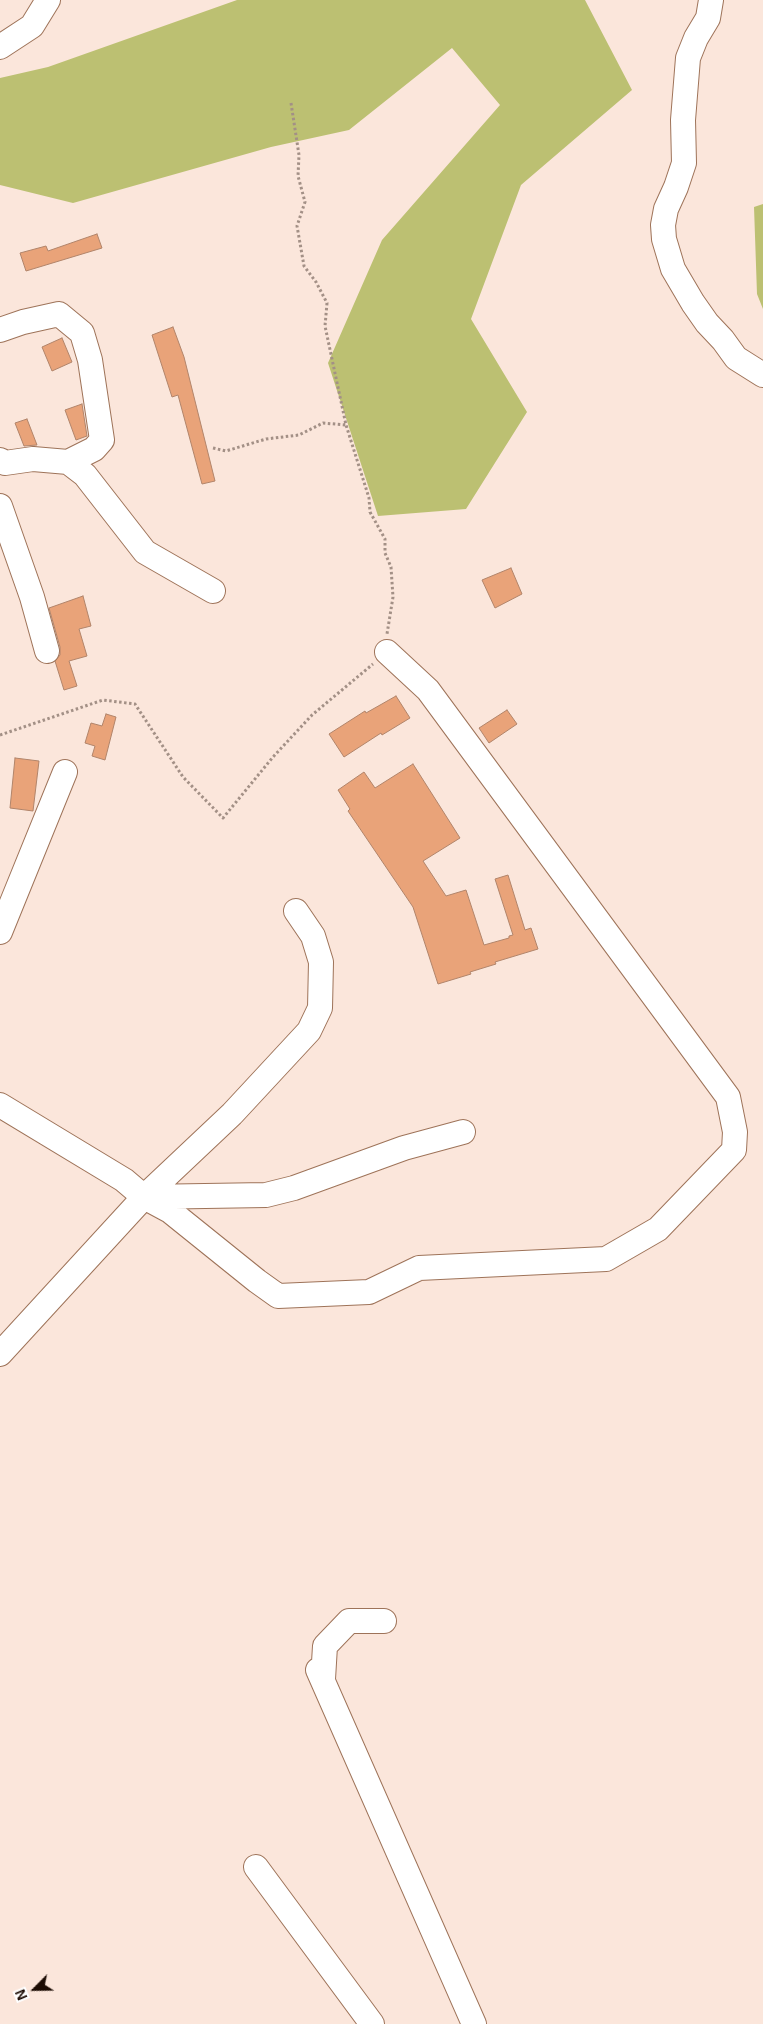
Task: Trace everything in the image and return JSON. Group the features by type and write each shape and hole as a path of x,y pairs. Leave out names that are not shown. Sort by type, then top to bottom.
{"street":[{"path":"0,47 32,26 48,0"},
{"path":"711,0 708,18 696,38 688,58 684,120 684,163 666,209 663,226 664,238 673,269 702,317 736,358 763,375"},
{"path":"0,330 23,322 59,314 82,333 90,360 102,440 94,449 68,462 33,459 5,463 0,460"},
{"path":"68,462 85,475 145,552 213,591"},
{"path":"0,506 32,597 47,651"},
{"path":"0,1105 124,1180 144,1196 170,1211 257,1282 278,1296 369,1292 420,1268 606,1259 658,1229 734,1150 735,1132 728,1097 428,690 387,652"},
{"path":"0,932 65,772"},
{"path":"0,1354 144,1196 232,1114 309,1031 320,1008 321,962 313,936 296,910"},
{"path":"144,1196 243,1194 266,1196 294,1188 404,1148 464,1132"},
{"path":"384,1621 349,1621 325,1646 320,1674 474,2024"},
{"path":"256,1867 372,2024"}],"path":[{"path":"0,735 103,700 136,704 183,777 223,818 273,757 312,715 387,652 387,631 393,597 391,567 385,553 385,539 370,512 369,498 346,425 325,326 326,303 316,282 304,266 297,226 305,202 298,176 299,155 291,103"},
{"path":"213,448 226,451 266,439 299,435 323,423 346,425"}],"green space":[{"path":"237,0 585,0 632,90 521,185 471,319 527,412 466,509 378,516 328,363 382,240 500,105 452,48 349,130 271,147 73,203 0,185 0,78 48,67"},
{"path":"763,204 763,309 757,294 754,207"}],"building":[{"path":"97,234 102,248 26,271 20,253 46,246 48,251"},
{"path":"173,327 184,357 215,481 202,484 178,395 172,397 152,335"},
{"path":"62,338 72,362 52,371 42,347"},
{"path":"82,404 87,436 76,440 65,410"},
{"path":"27,419 37,445 24,446 15,423"},
{"path":"511,568 522,594 495,608 482,580"},
{"path":"83,596 91,626 79,629 87,656 69,661 77,686 64,690 55,661 60,655 60,647 49,608"},
{"path":"396,696 410,718 382,735 381,733 344,757 329,734 365,711 366,713"},
{"path":"507,710 517,724 489,743 479,728"},
{"path":"106,714 116,717 105,760 92,756 95,746 85,743 91,723 102,726"},
{"path":"15,758 39,761 33,811 10,808"},
{"path":"413,764 460,838 423,861 446,896 466,890 484,945 509,938 509,936 513,935 495,879 508,875 525,930 531,928 538,949 495,962 496,964 470,972 471,974 438,984 413,907 348,811 350,809 338,790 364,772 375,788"}]}
